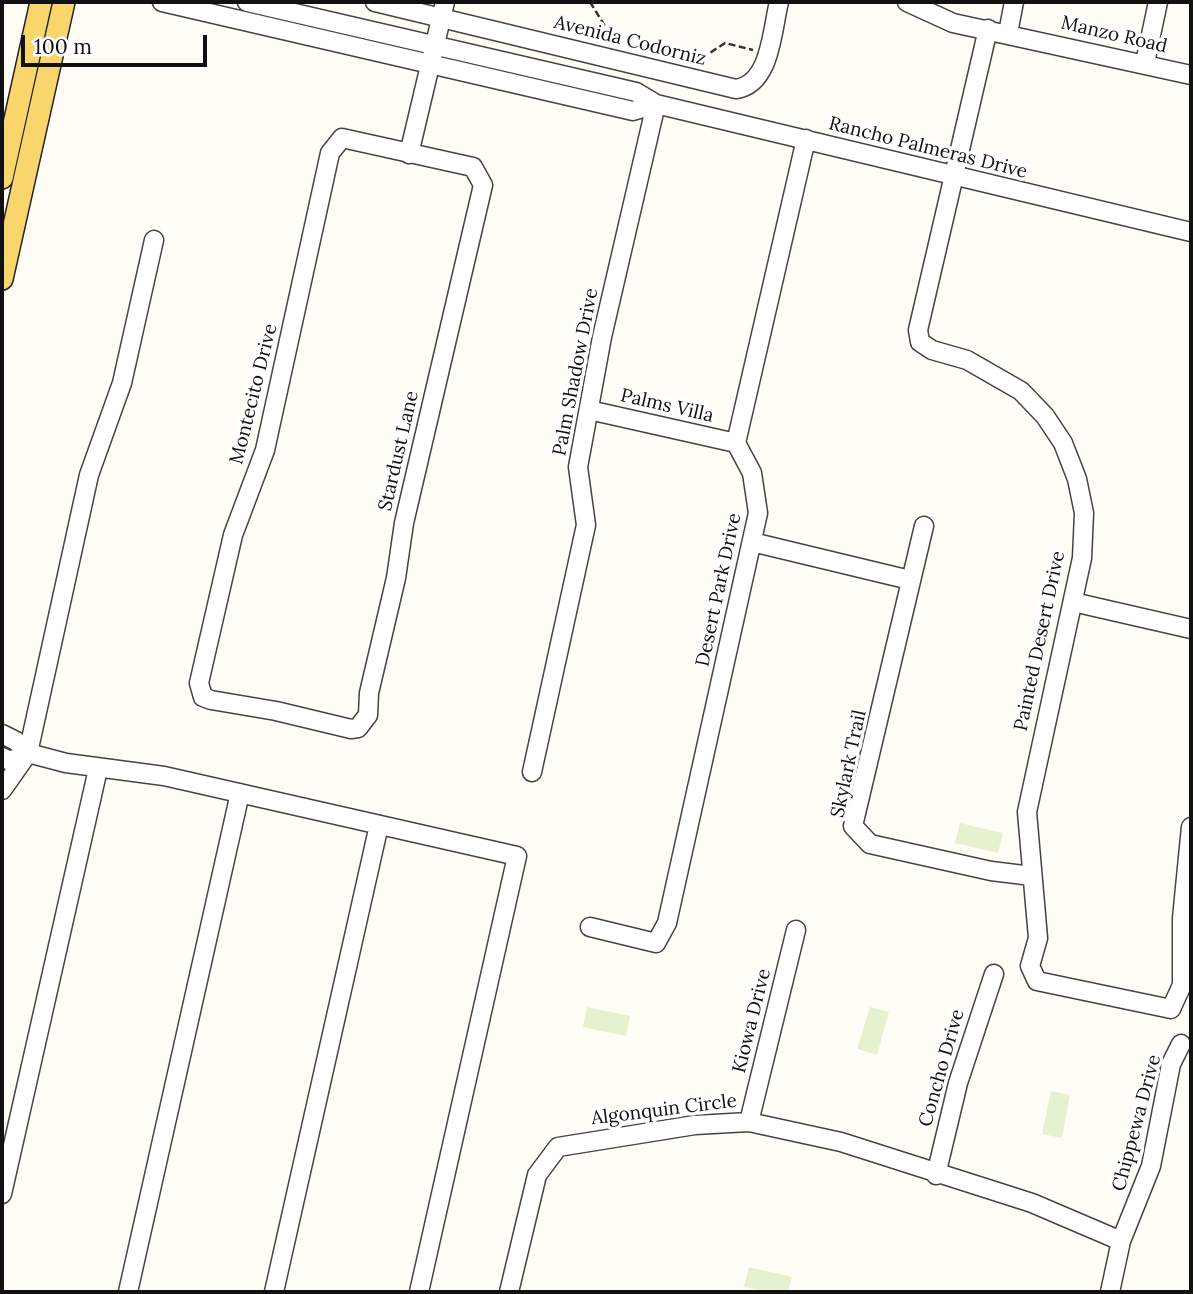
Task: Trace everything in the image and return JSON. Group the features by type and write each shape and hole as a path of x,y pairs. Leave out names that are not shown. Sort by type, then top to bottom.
{"main road":[{"path":"2,178 41,2"},
{"path":"2,279 64,2"}],"street":[{"name":"Rancho Palmeras Drive","path":"162,2 634,111 656,104"},
{"name":"Rancho Palmeras Drive","path":"247,2 636,92 656,104 1191,232"},
{"name":"Avenida Codorniz","path":"375,2 444,9 727,88 743,88 750,84 761,72 767,53"},
{"path":"767,53 779,2"},
{"name":"Manzo Road","path":"906,2 953,23 1191,75"},
{"path":"1008,33 1014,2"},
{"path":"1144,63 1158,2"},
{"path":"408,154 444,9"},
{"name":"Painted Desert Drive","path":"988,29 918,330 920,342 932,350 976,364 1021,391 1045,416 1063,443 1077,479 1084,513 1082,558 1027,812 1038,938 1030,966 1037,981 1171,1009 1182,985 1187,919"},
{"name":"Palm Shadow Drive","path":"532,772 586,525 578,467 602,337 656,104"},
{"name":"Montecito Drive","path":"276,711 203,697 200,690 201,668 233,535 265,450 330,153 342,138 351,138 408,154"},
{"path":"736,443 806,139"},
{"name":"Stardust Lane","path":"276,711 351,729 358,728 368,715 369,693 397,578 404,523 483,184 473,167 408,154"},
{"path":"2,790 28,753 89,475 122,383 154,240"},
{"name":"Palms Villa","path":"589,410 736,443"},
{"name":"Desert Park Drive","path":"590,927 656,943 667,923 758,513 752,473 736,443"},
{"name":"Skylark Trail","path":"924,526 853,826 870,844 991,871 1032,877"},
{"path":"752,542 910,580"},
{"path":"1073,602 1191,629"},
{"path":"2,734 16,741 28,753 98,769 164,776 517,856 419,1292"},
{"path":"2,757 10,761 28,753"},
{"path":"2,1194 98,769"},
{"path":"128,1292 240,793"},
{"path":"274,1292 379,825"},
{"path":"1187,919 1187,843 1191,827"},
{"name":"Kiowa Drive","path":"749,1122 796,930"},
{"name":"Concho Drive","path":"936,1175 958,1083 994,974"},
{"name":"Chippewa Drive","path":"1110,1292 1121,1241 1151,1166 1171,1064 1181,1044"},
{"name":"Algonquin Circle","path":"509,1292 537,1175 558,1147 695,1125 749,1122 841,1142 936,1175 1032,1203 1121,1241"}],"path":[{"path":"590,2 611,36 606,56"},
{"path":"679,73 725,43 767,53"}],"green space":[{"path":"960,823 1003,833 998,853 955,843"},
{"path":"587,1007 630,1016 626,1036 583,1027"},
{"path":"870,1007 889,1012 877,1055 857,1049"},
{"path":"1051,1091 1070,1095 1062,1138 1042,1134"},
{"path":"749,1267 792,1277 788,1292 768,1292 744,1287"}]}
